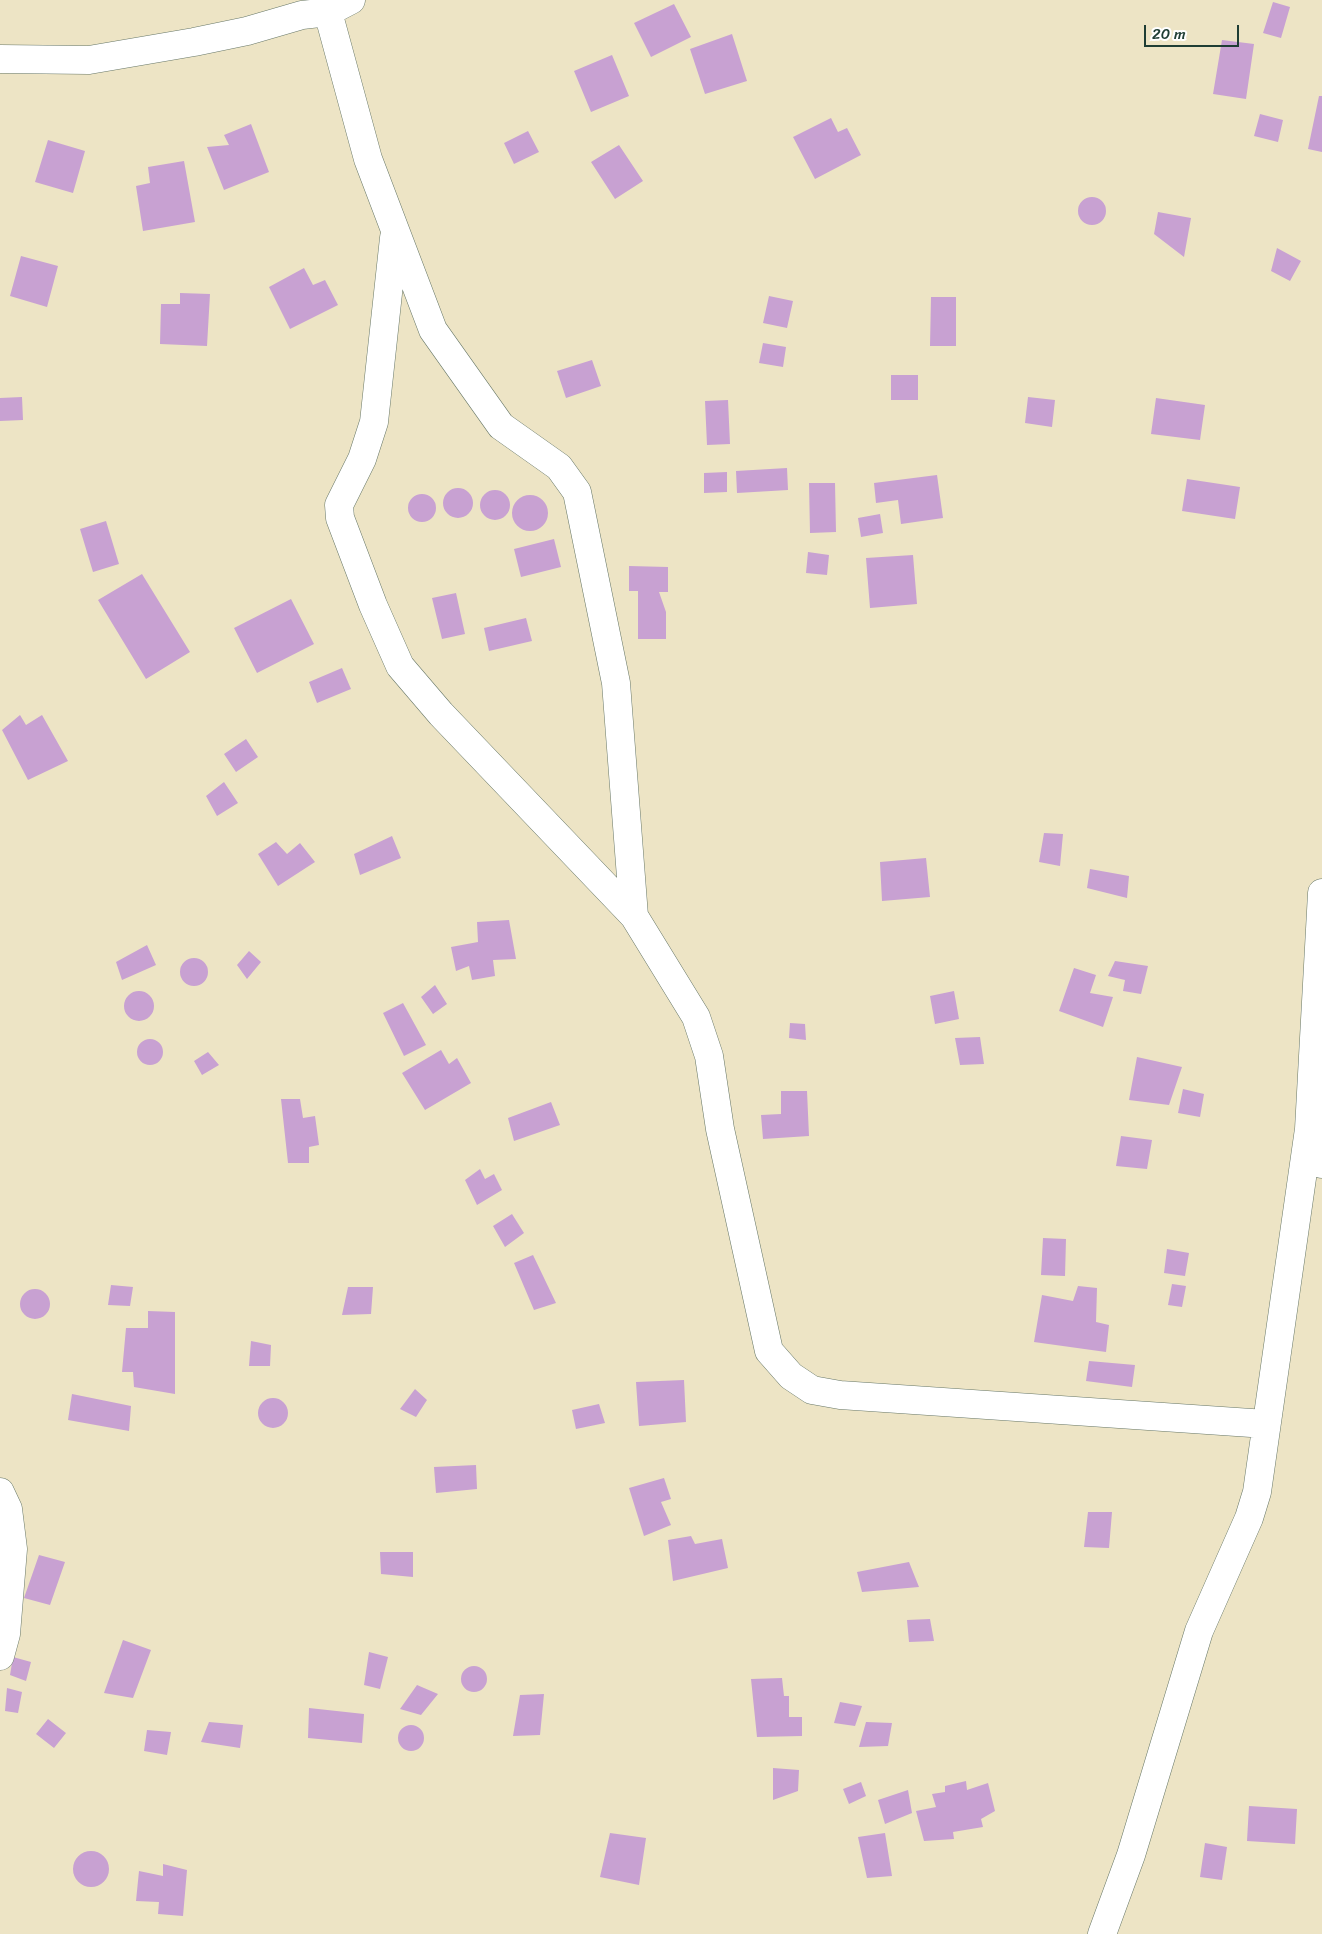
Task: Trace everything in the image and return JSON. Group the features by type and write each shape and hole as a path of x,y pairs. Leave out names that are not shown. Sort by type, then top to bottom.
{"street":[{"path":"0,58 89,60 247,31 340,6 357,124 394,233 433,330 501,426 559,467 577,492 616,683 634,916"},
{"path":"394,233 374,422 362,459 339,506 340,518 373,605 400,666 441,714 634,916 696,1017 710,1056 720,1129 770,1351 791,1376 812,1390 840,1395 1266,1424"},
{"path":"1102,1934 1131,1855 1199,1631 1249,1518 1263,1465 1266,1424 1309,1129 1322,892"},
{"path":"1309,1129 1322,1164"},
{"path":"0,1492 8,1509 13,1549 8,1617 0,1656"}],"building":[{"path":"1273,2 1290,7 1281,38 1263,33"},
{"path":"674,4 691,37 651,57 634,23"},
{"path":"732,34 747,81 705,94 690,49"},
{"path":"1222,40 1254,44 1246,99 1213,94"},
{"path":"612,55 629,96 591,112 574,71"},
{"path":"1319,96 1322,96 1322,152 1308,149"},
{"path":"1260,114 1283,120 1278,142 1254,136"},
{"path":"831,118 838,132 847,128 861,155 815,179 793,137"},
{"path":"251,124 269,172 224,190 207,147 229,145 224,135"},
{"path":"528,131 539,152 514,164 504,143"},
{"path":"48,140 85,151 73,193 35,182"},
{"path":"619,145 643,181 615,199 591,162"},
{"path":"184,161 195,222 143,231 136,186 150,183 148,167"},
{"path":"1092,197 1102,201 1106,211 1102,221 1092,225 1082,221 1078,211 1082,201"},
{"path":"1158,212 1191,218 1184,257 1154,234"},
{"path":"1277,248 1301,261 1290,281 1271,271"},
{"path":"21,256 58,266 47,307 10,296"},
{"path":"304,268 313,285 325,280 338,305 290,329 269,287"},
{"path":"180,293 210,294 207,346 160,344 161,304 180,304"},
{"path":"769,296 793,301 787,328 763,323"},
{"path":"931,297 956,297 956,346 930,346"},
{"path":"763,343 786,347 783,367 759,363"},
{"path":"592,360 601,386 566,398 557,371"},
{"path":"891,375 918,375 918,400 891,400"},
{"path":"22,397 23,420 0,421 0,398"},
{"path":"1028,397 1055,400 1052,427 1025,423"},
{"path":"1156,398 1205,405 1200,440 1151,434"},
{"path":"728,400 730,444 707,445 705,401"},
{"path":"787,468 788,490 737,493 736,471"},
{"path":"727,472 727,492 704,493 704,473"},
{"path":"937,475 943,518 901,524 898,500 876,503 874,483"},
{"path":"1187,479 1240,487 1235,519 1182,511"},
{"path":"809,483 835,483 836,532 810,533"},
{"path":"458,488 469,492 473,503 469,514 458,518 447,514 443,503 447,492"},
{"path":"495,490 506,494 510,505 506,516 495,520 484,516 480,505 484,494"},
{"path":"422,494 432,498 436,508 432,518 422,522 412,518 408,508 412,498"},
{"path":"530,495 543,500 548,513 543,526 530,531 517,526 512,513 517,500"},
{"path":"880,514 883,533 861,537 858,518"},
{"path":"106,521 119,564 93,572 80,529"},
{"path":"554,539 561,567 521,577 514,549"},
{"path":"808,552 829,555 827,575 806,573"},
{"path":"913,555 917,604 870,608 866,558"},
{"path":"629,566 668,567 668,592 659,592 666,612 666,639 638,639 638,591 629,591"},
{"path":"142,574 190,652 146,679 98,600"},
{"path":"456,593 465,634 442,639 432,598"},
{"path":"291,599 314,644 257,673 234,628"},
{"path":"526,618 532,641 489,651 484,628"},
{"path":"342,668 351,689 317,703 309,682"},
{"path":"20,715 26,725 42,715 68,761 28,780 2,730"},
{"path":"246,739 258,757 236,772 224,754"},
{"path":"224,782 238,803 217,816 206,796"},
{"path":"1044,833 1063,834 1060,866 1039,862"},
{"path":"392,836 401,858 360,875 354,854"},
{"path":"276,842 287,854 300,843 315,862 278,886 258,854"},
{"path":"926,858 930,897 882,901 880,862"},
{"path":"1090,869 1129,876 1127,898 1087,888"},
{"path":"509,920 516,959 493,960 495,976 472,980 469,966 456,971 451,947 478,942 477,922"},
{"path":"147,945 156,965 122,980 116,962"},
{"path":"249,951 261,962 247,979 237,965"},
{"path":"194,958 204,962 208,972 204,982 194,986 184,982 180,972 184,962"},
{"path":"1115,961 1148,966 1141,994 1123,991 1125,980 1108,976"},
{"path":"1074,968 1096,975 1090,993 1113,997 1103,1027 1059,1011"},
{"path":"435,985 447,1004 433,1014 421,997"},
{"path":"139,991 149,996 154,1006 149,1016 139,1021 129,1016 124,1006 129,996"},
{"path":"954,991 959,1019 935,1024 930,996"},
{"path":"403,1003 426,1045 404,1056 383,1013"},
{"path":"790,1023 805,1024 806,1040 789,1038"},
{"path":"980,1037 984,1064 960,1065 955,1038"},
{"path":"150,1039 159,1043 163,1052 159,1061 150,1065 141,1061 137,1052 141,1043"},
{"path":"441,1050 449,1064 457,1058 471,1083 425,1110 402,1073"},
{"path":"208,1052 219,1065 202,1075 194,1061"},
{"path":"1137,1057 1182,1067 1169,1105 1129,1100"},
{"path":"1183,1089 1204,1094 1200,1117 1178,1113"},
{"path":"781,1091 807,1091 809,1136 763,1139 761,1115 781,1114"},
{"path":"281,1099 300,1099 303,1118 315,1116 319,1145 309,1147 309,1163 288,1163"},
{"path":"551,1102 560,1125 514,1141 508,1118"},
{"path":"1121,1136 1152,1140 1147,1169 1116,1166"},
{"path":"480,1169 485,1179 494,1174 502,1190 477,1205 465,1180"},
{"path":"512,1214 524,1233 505,1247 493,1226"},
{"path":"1043,1238 1066,1239 1065,1276 1041,1275"},
{"path":"1167,1249 1189,1253 1185,1276 1164,1273"},
{"path":"533,1255 556,1303 534,1310 514,1263"},
{"path":"1172,1284 1186,1286 1182,1307 1168,1305"},
{"path":"111,1285 133,1287 130,1306 108,1305"},
{"path":"1078,1286 1097,1288 1096,1322 1109,1325 1106,1352 1034,1342 1042,1295 1073,1301"},
{"path":"348,1287 373,1287 371,1314 342,1315"},
{"path":"35,1289 41,1290 49,1298 49,1310 41,1318 35,1319 29,1318 21,1310 20,1304 21,1298 29,1290"},
{"path":"148,1311 175,1312 175,1394 134,1387 133,1372 122,1372 126,1328 148,1328"},
{"path":"251,1341 271,1345 270,1366 249,1366"},
{"path":"1089,1361 1135,1365 1132,1387 1086,1381"},
{"path":"684,1380 686,1422 639,1426 636,1382"},
{"path":"415,1389 427,1400 416,1417 400,1409"},
{"path":"72,1394 131,1406 129,1431 68,1420"},
{"path":"273,1398 283,1403 288,1413 283,1423 273,1428 263,1423 258,1413 263,1403"},
{"path":"599,1404 605,1423 576,1429 572,1410"},
{"path":"476,1465 477,1489 436,1493 434,1467"},
{"path":"664,1478 671,1499 661,1502 671,1525 644,1536 629,1488"},
{"path":"1088,1512 1112,1512 1109,1548 1084,1547"},
{"path":"691,1536 695,1544 722,1539 728,1568 673,1581 668,1540"},
{"path":"380,1552 413,1552 413,1577 381,1574"},
{"path":"39,1555 65,1562 50,1605 24,1598"},
{"path":"909,1562 919,1587 862,1592 857,1572"},
{"path":"930,1619 934,1641 909,1642 907,1620"},
{"path":"123,1640 151,1650 133,1698 104,1693"},
{"path":"369,1652 388,1657 380,1689 364,1685"},
{"path":"13,1657 31,1662 26,1681 10,1675"},
{"path":"474,1666 483,1670 487,1679 483,1688 474,1692 465,1688 461,1679 465,1670"},
{"path":"782,1678 784,1696 789,1696 789,1717 802,1717 802,1736 757,1737 751,1679"},
{"path":"417,1685 438,1694 421,1715 400,1709"},
{"path":"7,1688 22,1692 18,1713 5,1711"},
{"path":"544,1694 540,1735 513,1736 520,1695"},
{"path":"840,1702 862,1706 855,1726 834,1723"},
{"path":"309,1708 364,1714 362,1743 308,1738"},
{"path":"48,1719 66,1733 54,1748 36,1734"},
{"path":"209,1722 243,1725 240,1748 201,1742"},
{"path":"866,1722 892,1723 888,1746 859,1747"},
{"path":"411,1725 420,1729 424,1738 420,1747 411,1751 402,1747 398,1738 402,1729"},
{"path":"147,1730 171,1732 167,1755 144,1751"},
{"path":"773,1768 799,1770 798,1791 773,1800"},
{"path":"966,1781 967,1790 988,1783 995,1811 981,1819 983,1827 953,1832 954,1839 924,1841 916,1811 936,1807 932,1794 945,1792 945,1786"},
{"path":"861,1782 866,1796 849,1804 843,1789"},
{"path":"908,1790 912,1813 885,1824 878,1800"},
{"path":"1249,1806 1297,1809 1295,1844 1247,1841"},
{"path":"610,1833 646,1838 639,1885 600,1877"},
{"path":"885,1833 892,1876 867,1878 858,1837"},
{"path":"1205,1843 1227,1847 1222,1880 1200,1877"},
{"path":"91,1851 103,1857 109,1869 103,1881 91,1887 79,1881 73,1869 79,1857"},
{"path":"163,1864 187,1870 183,1916 158,1914 159,1902 136,1901 139,1871 163,1876"}]}
